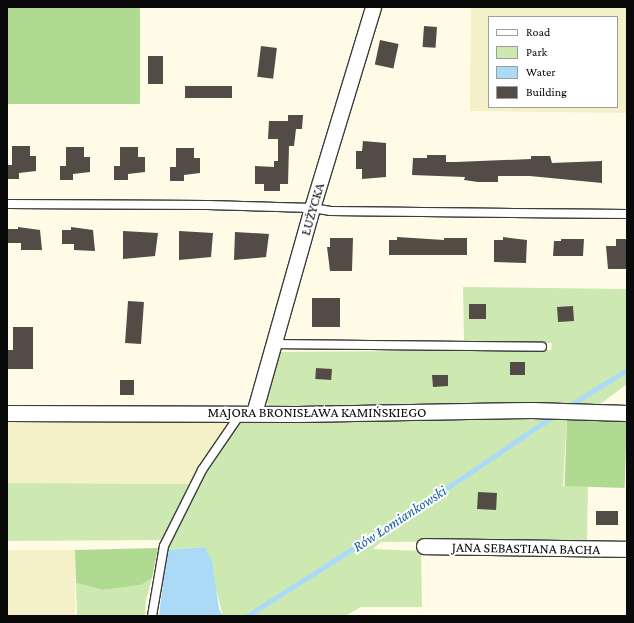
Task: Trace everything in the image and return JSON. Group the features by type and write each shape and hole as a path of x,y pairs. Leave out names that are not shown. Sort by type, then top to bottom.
{"street":[{"name":"ŁUŻYCKA","path":"248,413 274,344 312,208 373,7"},
{"name":"MAJORA BRONISŁAWA KAMIŃSKIEGO","path":"7,413 248,413 532,410 627,413"},
{"name":"JANA SEBASTIANA BACHA","path":"424,546 627,549"}],"lane":[{"path":"7,204 312,208 331,211 627,214"},
{"path":"274,344 542,347"},
{"path":"152,616 164,546 202,470 248,413"}],"shaded area":[{"path":"471,7 627,7 627,113 470,111"},
{"path":"232,416 189,484 7,483 7,417"},
{"path":"7,550 75,550 75,616 7,616"}],"green space":[{"path":"7,7 140,7 140,104 7,104"},
{"path":"463,287 627,289 627,384 600,404 599,410 270,408 264,395 276,352 551,350 552,343 464,341"},
{"path":"244,417 567,417 563,486 588,485 587,541 381,542 373,549 421,551 422,607 361,607 345,616 223,616 205,547 167,550 199,484"},
{"path":"567,417 627,419 625,488 565,486"},
{"path":"7,483 189,484 164,540 7,541"},
{"path":"158,548 152,578 141,585 103,590 76,583 75,550"},
{"path":"152,578 146,600 145,616 77,616 76,583 103,590 141,585"}],"water":[{"path":"205,547 212,561 219,609 223,616 159,616 167,550"}],"building":[{"path":"424,26 437,27 436,48 423,47"},
{"path":"380,40 399,44 393,68 375,64"},
{"path":"261,46 277,48 273,79 257,77"},
{"path":"148,56 163,56 163,84 148,84"},
{"path":"185,86 232,86 232,98 185,98"},
{"path":"288,115 303,115 302,129 296,129 294,146 289,146 288,184 280,184 280,191 264,191 264,184 255,184 255,166 274,167 274,161 278,161 278,139 268,139 269,121 288,121"},
{"path":"363,141 386,143 386,177 362,179 362,169 356,169 356,151 362,151"},
{"path":"12,146 30,146 30,156 36,156 36,171 19,173 19,179 7,179 7,165 12,165"},
{"path":"66,147 84,147 84,157 90,157 90,172 73,174 73,180 60,180 60,166 66,166"},
{"path":"120,147 138,147 138,157 145,157 145,172 128,174 128,180 114,180 114,166 120,166"},
{"path":"176,148 194,148 194,158 200,158 200,173 184,175 184,181 170,181 170,167 176,167"},
{"path":"427,155 446,155 446,162 531,159 531,156 550,156 552,163 602,161 602,183 530,176 498,176 498,182 478,182 464,180 465,177 412,175 413,158 427,158"},
{"path":"18,227 40,230 42,250 21,250 21,243 7,243 7,229 18,229"},
{"path":"71,227 93,230 95,251 74,250 74,244 62,244 62,230 71,230"},
{"path":"123,231 158,233 155,256 123,259"},
{"path":"179,231 213,233 211,257 179,260"},
{"path":"235,232 269,234 266,257 234,260"},
{"path":"397,237 444,240 444,238 467,238 467,255 389,255 389,240 397,240"},
{"path":"503,237 527,240 526,263 494,262 494,240 503,240"},
{"path":"330,238 353,238 352,271 330,271 327,247 330,247"},
{"path":"561,239 584,239 583,256 553,256 554,241 561,241"},
{"path":"616,239 627,239 627,269 608,269 606,246 616,246"},
{"path":"312,298 340,298 340,327 312,327"},
{"path":"128,301 144,302 141,344 125,343"},
{"path":"469,304 486,304 486,319 469,319"},
{"path":"573,306 574,321 558,322 557,307"},
{"path":"13,327 33,327 33,369 7,369 7,350 13,350"},
{"path":"510,362 525,362 525,375 510,375"},
{"path":"316,368 332,369 331,380 315,379"},
{"path":"432,375 448,375 448,386 433,387"},
{"path":"120,380 134,380 134,395 120,395"},
{"path":"478,492 497,493 496,510 477,509"},
{"path":"596,511 618,511 618,525 596,525"}],"waterway":[{"name":"Rów Łomiankowski","path":"567,407 627,370"},
{"name":"Rów Łomiankowski","path":"247,616 431,499 550,418"}]}
